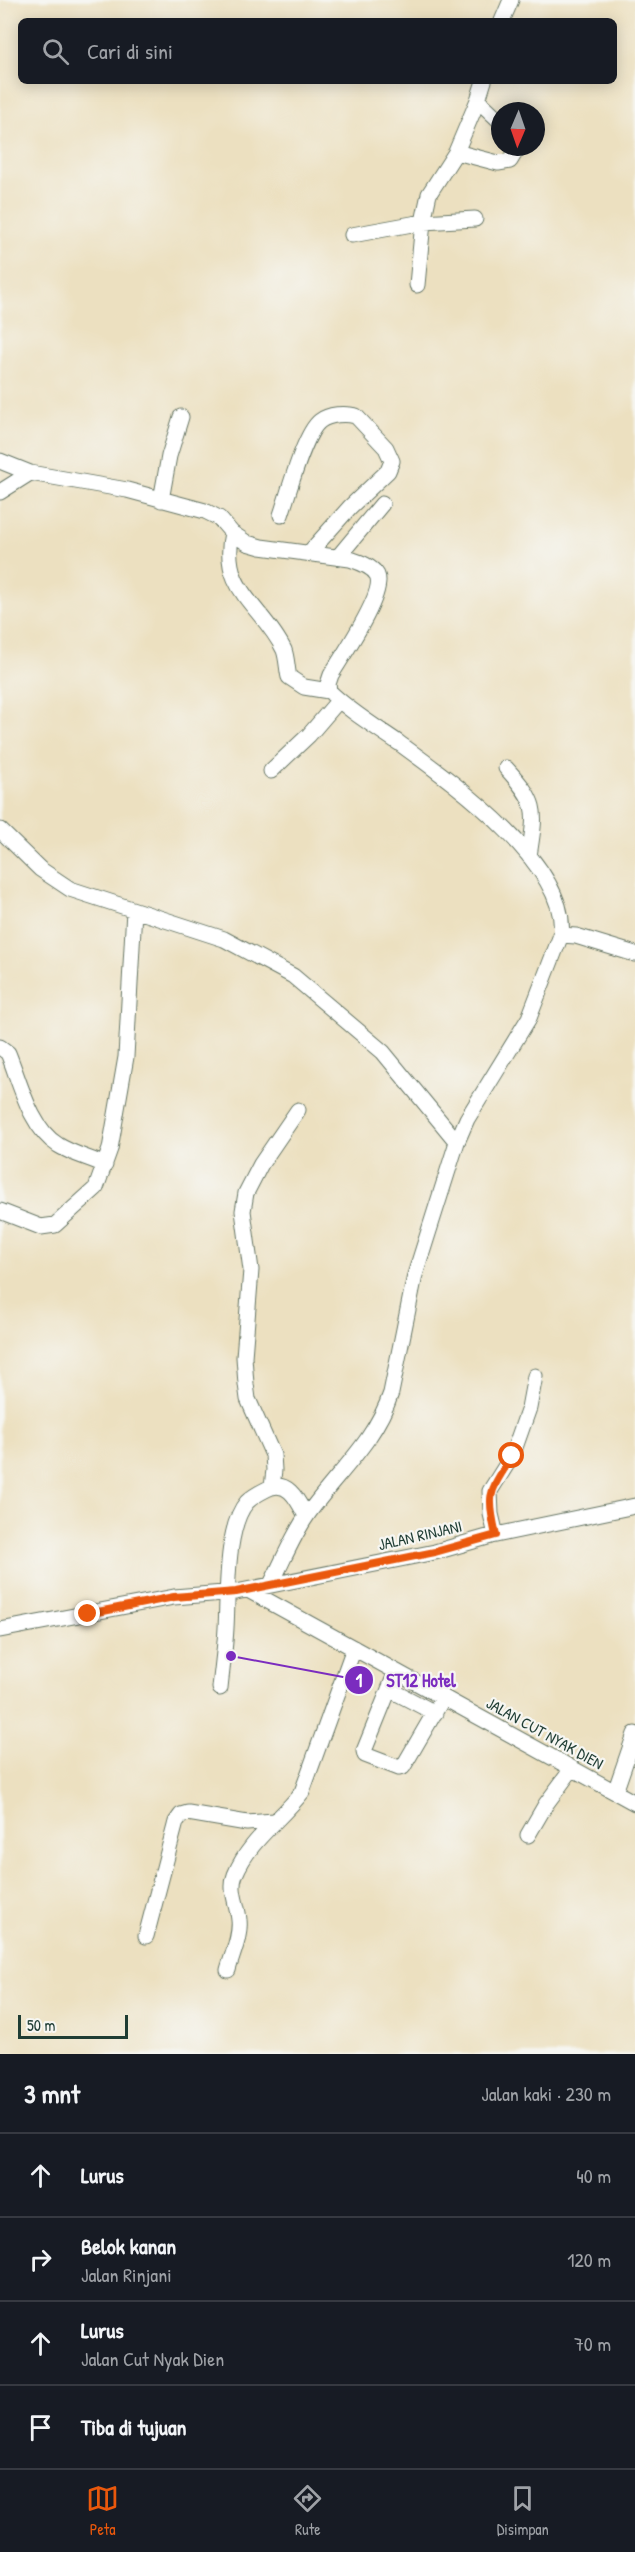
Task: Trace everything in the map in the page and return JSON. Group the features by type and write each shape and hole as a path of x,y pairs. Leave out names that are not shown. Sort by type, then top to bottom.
{"street":[{"path":"503,18 510,0"},
{"path":"417,285 423,222 429,194 456,152 478,100 482,84"},
{"path":"478,100 491,112"},
{"path":"456,152 498,163 510,161 513,156"},
{"path":"352,235 423,222 475,219"},
{"path":"280,515 303,451 318,422 328,417 356,416 386,448 392,461 388,471 350,507 309,553"},
{"path":"161,500 169,456 181,417"},
{"path":"0,461 30,473 127,490 205,511 219,518 247,543 261,547 338,557 361,563 376,572 379,579 364,622 331,675 328,684 334,695"},
{"path":"0,492 30,473"},
{"path":"338,557 382,504"},
{"path":"232,532 229,547 235,582 285,652 289,677 304,687 334,695 471,800 516,840 546,877 563,920 561,936 529,1018 467,1119 457,1142 415,1275 391,1393 385,1411 368,1442 306,1516 271,1584"},
{"path":"271,771 309,735 334,695"},
{"path":"506,768 531,799 534,828 529,856"},
{"path":"0,830 40,869 70,888 224,939 292,976 383,1052 457,1142"},
{"path":"0,1211 40,1227 55,1225 96,1188 105,1165 118,1109 126,1057 134,910"},
{"path":"561,936 576,936 635,954"},
{"path":"0,1047 8,1053 37,1127 59,1146 105,1165"},
{"path":"272,1487 273,1455 248,1399 246,1384 244,1358 251,1270 243,1211 246,1193 261,1164 298,1110"},
{"path":"496,1535 491,1514 490,1491 512,1456 536,1376"},
{"path":"220,1688 226,1631 226,1593 232,1544 238,1520 247,1502 272,1487 285,1487 295,1495 306,1516"},
{"name":"JALAN RINJANI","path":"248,1590 435,1552 496,1535 635,1506"},
{"path":"0,1630 174,1597 248,1590"},
{"name":"JALAN CUT NYAK DIEN","path":"248,1590 635,1803"},
{"path":"228,1970 240,1921 233,1886 236,1874 260,1835 292,1805 302,1792 354,1648"},
{"path":"396,1672 364,1752 367,1756 399,1768 403,1767 443,1698"},
{"path":"389,1689 435,1713"},
{"path":"615,1792 635,1734"},
{"path":"528,1835 546,1804 572,1769"},
{"path":"146,1936 176,1822 181,1815 188,1813 247,1823 274,1821"}],"place":[{"name":"ST12 Hotel","path":"231,1656"}],"route":[{"path":"88,1614 174,1597 248,1590 435,1552 496,1535 491,1514 490,1491 512,1456"}]}
